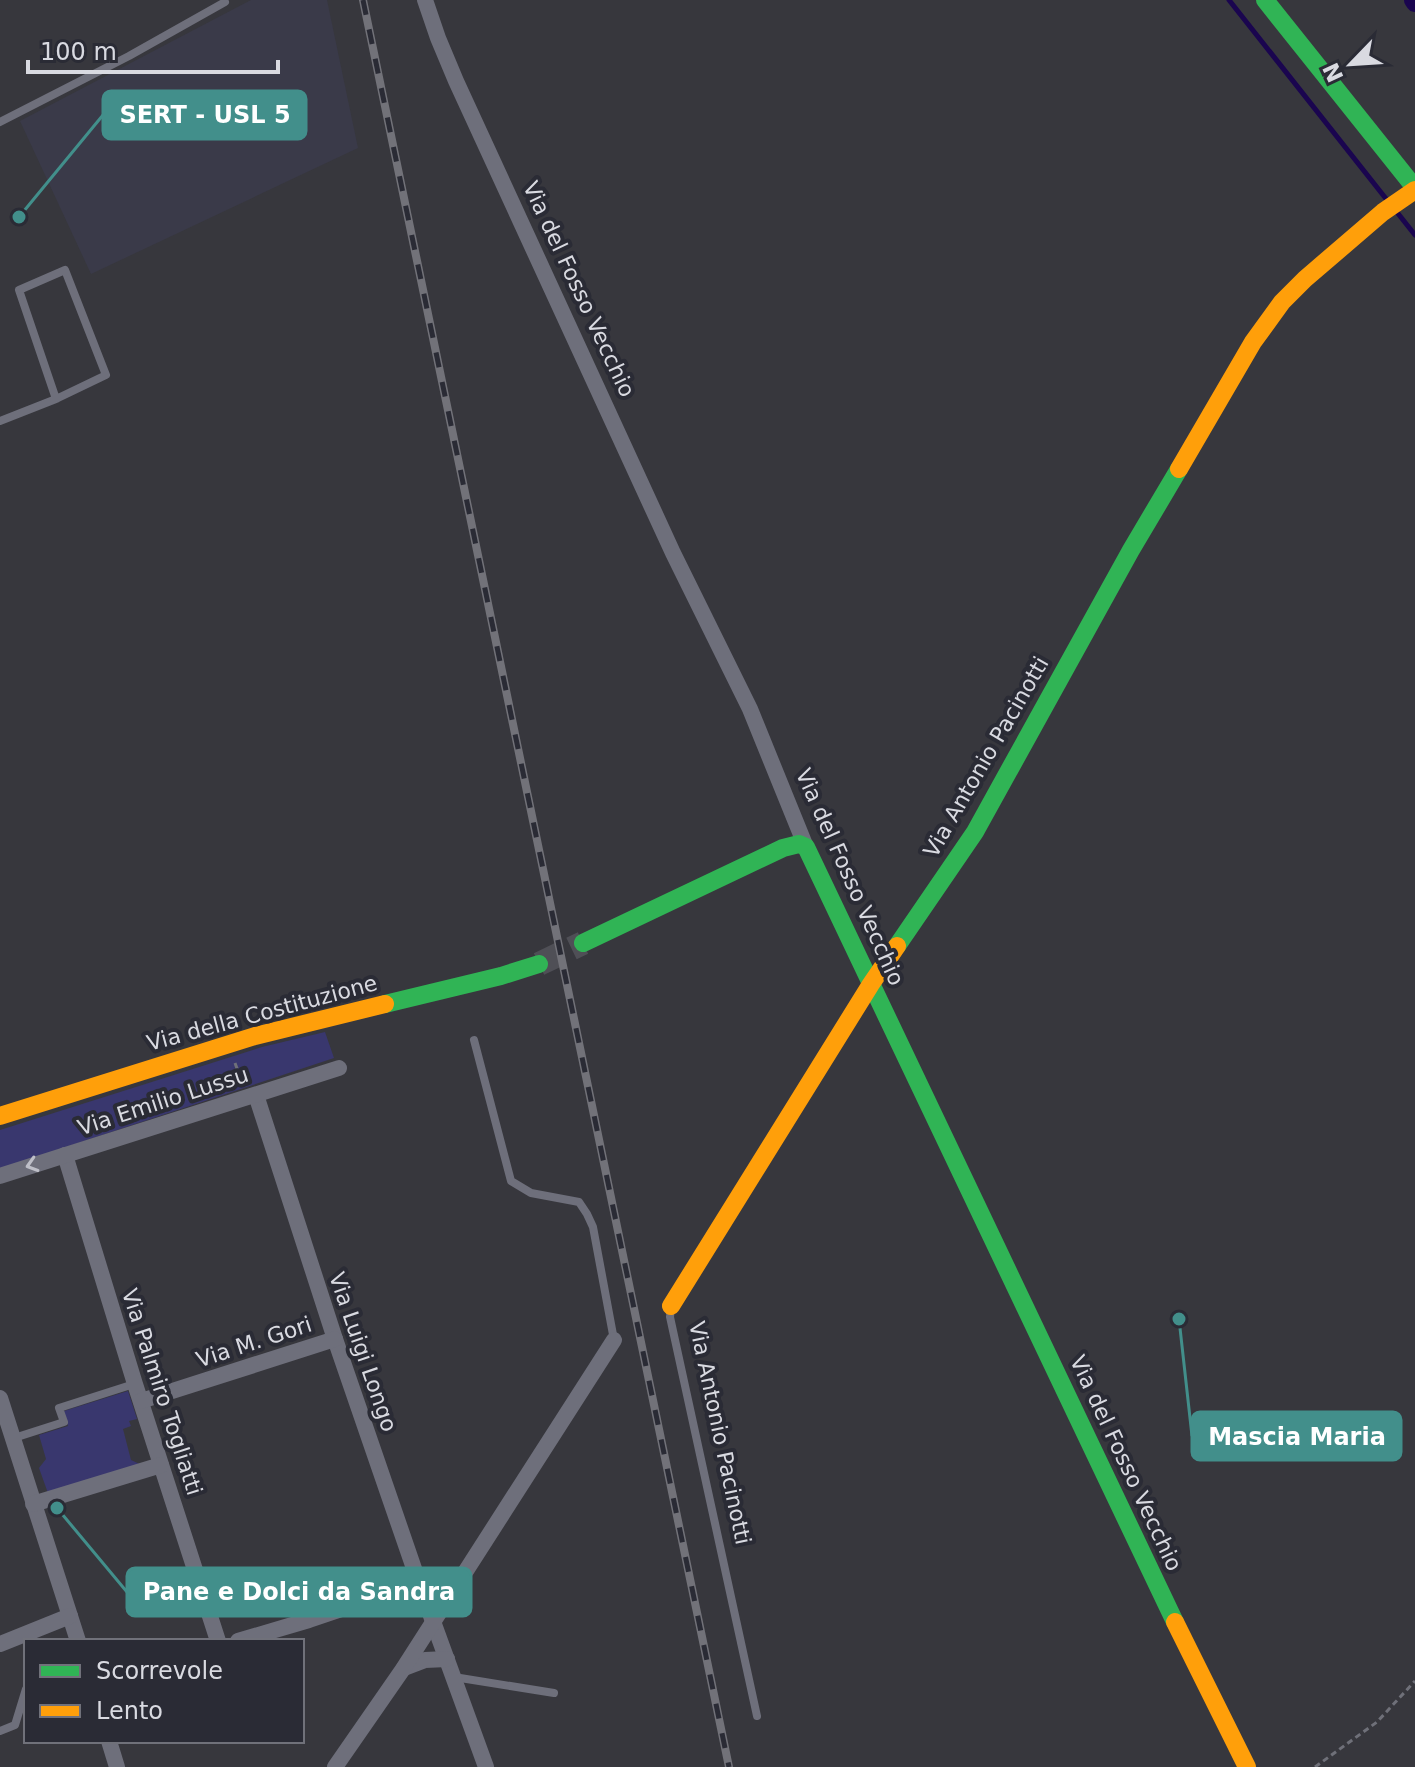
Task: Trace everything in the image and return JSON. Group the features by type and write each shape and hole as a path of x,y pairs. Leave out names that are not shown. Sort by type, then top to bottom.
{"street":[{"name":"Via del Fosso Vecchio","path":"425,0 450,66 673,553 750,709 806,847 1247,1767"},
{"path":"1265,0 1415,189"},
{"name":"Via Antonio Pacinotti","path":"671,1306 871,984 975,832 1131,550 1253,342 1282,302 1331,255 1415,189"},
{"path":"583,943 783,848 799,844 806,847"},
{"name":"Via della Costituzione","path":"0,1116 229,1044 539,964"},
{"name":"Via Emilio Lussu","path":"0,1176 339,1068"},
{"name":"Via Luigi Longo","path":"252,1096 419,1583 486,1767"},
{"name":"Via Palmiro Togliatti","path":"65,1155 217,1639"},
{"name":"Via M. Gori","path":"141,1401 335,1339"},
{"path":"335,1767 403,1669 614,1340"},
{"path":"0,1398 77,1639"},
{"path":"33,1504 161,1465"},
{"path":"245,1639 419,1583"},
{"path":"0,1644 70,1616"},
{"path":"403,1669 425,1660 447,1659"},
{"path":"110,1743 117,1767"}],"lane":[{"path":"0,122 129,56 225,2"},
{"path":"0,421 56,399 106,375 65,270 19,290 56,399"},
{"path":"474,1040 511,1181 531,1193 579,1202 587,1214 593,1227 614,1340"},
{"name":"Via Antonio Pacinotti","path":"671,1306 673,1332 757,1716"},
{"path":"13,1438 64,1422 59,1408 135,1384"},
{"path":"454,1677 554,1693"},
{"path":"0,1731 15,1725 24,1696"}],"path":[{"path":"229,1044 252,1096"},
{"path":"1315,1767 1377,1722 1415,1681"}],"shaded area":[{"path":"251,0 327,0 358,148 91,274 20,121"},
{"path":"325,1032 334,1058 0,1169 0,1130 262,1047"},
{"path":"128,1391 137,1419 129,1421 131,1426 123,1429 131,1460 144,1466 49,1496 39,1468 46,1459 39,1435 68,1426 64,1411"}],"waterway":[{"path":"1229,0 1387,200"},
{"path":"1396,211 1415,235"}],"tunnel":[{"path":"539,964 583,943"}],"railway":[{"path":"363,0 729,1767"}],"traffic: fast":[{"path":"1265,0 1415,188"},
{"path":"897,946 975,832 1179,469"},
{"path":"583,943 783,848 799,844 806,847 1175,1622"},
{"path":"385,1004 539,964"}],"traffic: slow":[{"path":"1179,469 1253,342 1282,302 1383,212 1415,190"},
{"path":"671,1306 897,946"},
{"path":"0,1116 255,1036 385,1004"},
{"path":"1175,1622 1247,1767"}],"place":[{"name":"SERT - USL 5","path":"19,217"},
{"name":"Mascia Maria","path":"1179,1319"},
{"name":"Pane e Dolci da Sandra","path":"57,1508"}]}
